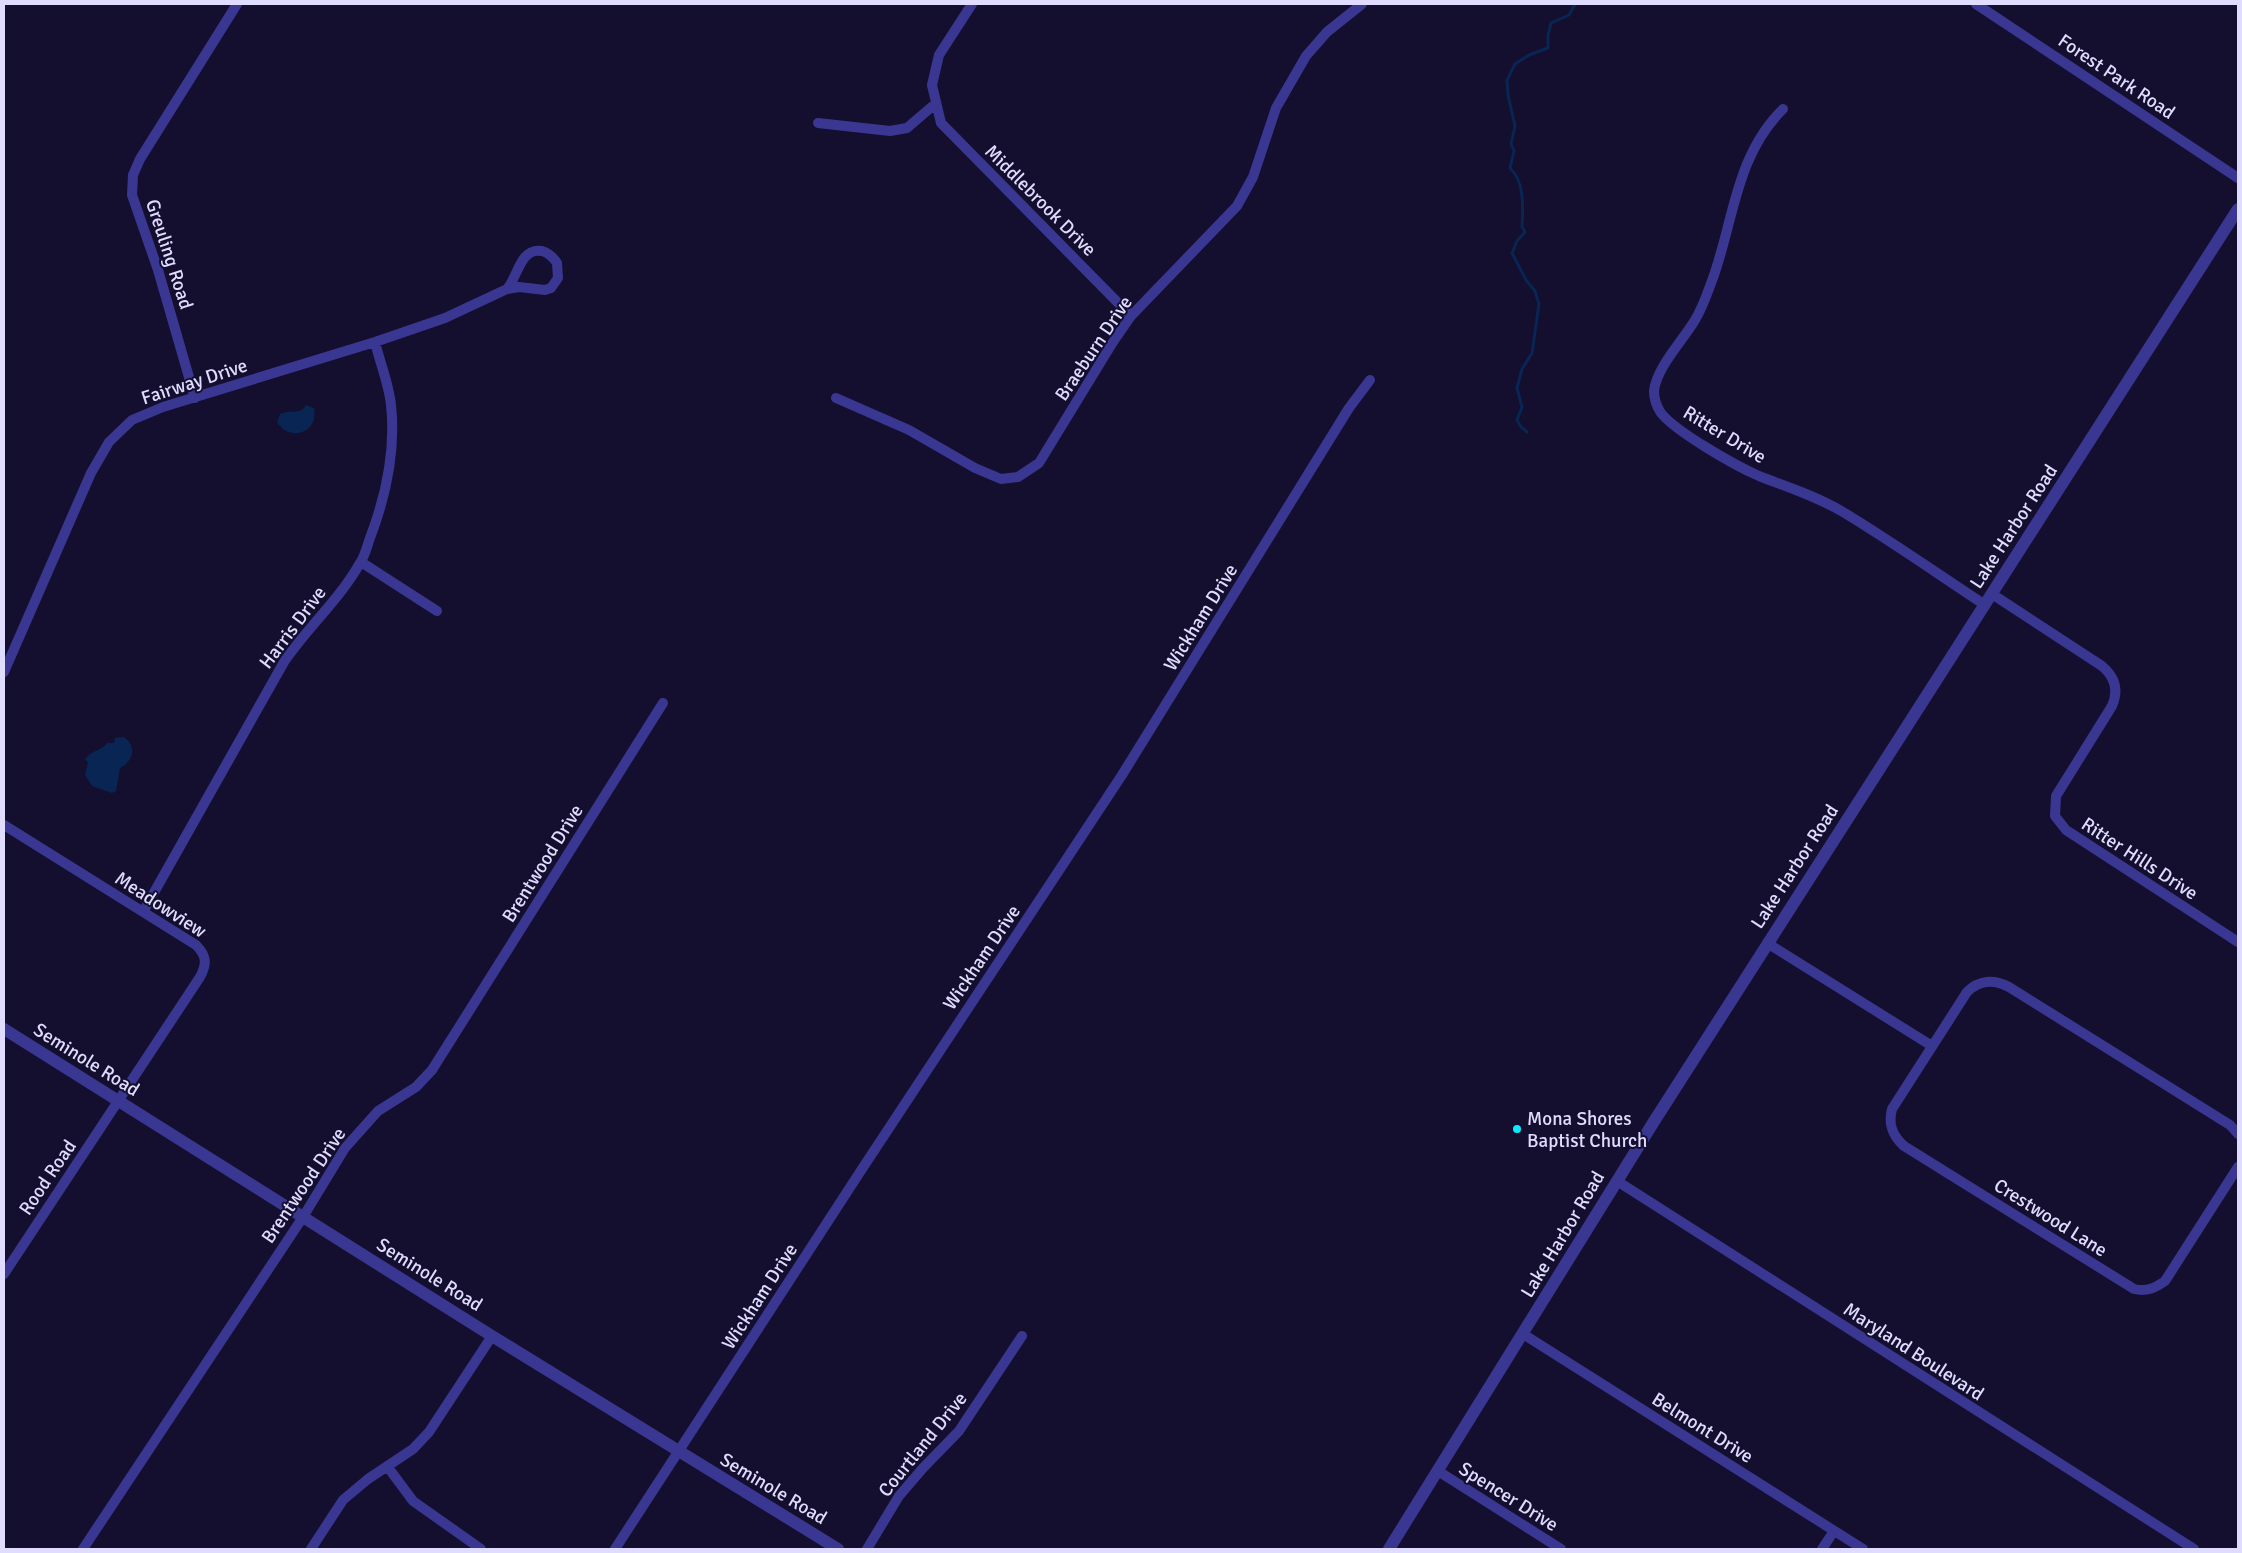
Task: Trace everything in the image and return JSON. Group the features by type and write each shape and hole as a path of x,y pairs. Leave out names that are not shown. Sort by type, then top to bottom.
{"street":[{"name":"Greuling Road","path":"195,398 158,270 132,195 133,175 140,159 237,4"},
{"name":"Middlebrook Drive","path":"972,4 939,55 932,85 941,123 1131,316"},
{"name":"Braeburn Drive","path":"836,398 909,430 984,472 1001,479 1018,478 1039,463 1131,316 1237,206 1253,177 1276,108 1303,60 1327,32 1362,4"},
{"name":"Forest Park Road","path":"1976,4 2238,178"},
{"path":"818,123 890,131 907,128 935,104"},
{"name":"Ritter Drive","path":"1783,109 1768,124 1752,150 1730,212 1713,276 1696,318 1659,376 1654,392 1656,403 1669,421 1733,462 1759,476 1788,486 1842,511 1989,600"},
{"name":"Lake Harbor Road","path":"1390,1549 1616,1181 2238,208"},
{"name":"Fairway Drive","path":"4,672 91,473 109,442 132,420 163,408 375,342 445,318 507,289 519,287 542,291 551,288 558,278 557,263 545,252 531,253 523,259 507,289"},
{"name":"Harris Drive","path":"143,912 284,662 361,562 382,508 388,477 391,442 391,404 375,342"},
{"name":"Wickham Drive","path":"615,1549 677,1451 1122,775 1349,408 1370,380"},
{"path":"361,562 437,610"},
{"name":"Ritter Hills Drive","path":"1989,600 2102,666 2108,671 2115,684 2115,699 2112,706 2056,796 2054,809 2058,824 2083,843 2238,942"},
{"name":"Brentwood Drive","path":"84,1549 303,1217 345,1148 378,1111 416,1088 432,1070 663,703"},
{"name":"Meadowview","path":"4,825 196,945 205,955 206,961 200,977 119,1100"},
{"path":"1767,943 1932,1046"},
{"name":"Crestwood Lane","path":"2238,1134 2230,1125 2002,983 1990,981 1972,987 1892,1109 1892,1129 1899,1141 2134,1289 2148,1290 2165,1281 2238,1167"},
{"name":"Seminole Road","path":"4,1029 492,1336 838,1549"},
{"name":"Rood Road","path":"4,1274 119,1100"},
{"name":"Maryland Boulevard","path":"1616,1181 2180,1546 2194,1549"},
{"name":"Belmont Drive","path":"1523,1334 1863,1549"},
{"path":"312,1549 343,1500 413,1449 429,1432 492,1336"},
{"name":"Courtland Drive","path":"867,1549 899,1496 959,1431 1022,1336"},
{"path":"388,1466 413,1501 481,1549"},
{"name":"Spencer Drive","path":"1438,1472 1562,1549"},
{"path":"1822,1549 1834,1530"}],"water":[{"path":"306,405 314,408 312,424 308,429 302,432 289,432 277,422 280,414 301,410"},
{"path":"124,737 131,745 132,753 125,765 120,768 116,791 112,793 92,786 85,775 88,762 85,759 107,743 114,743 115,738"}],"waterway":[{"path":"1527,432 1517,420 1522,407 1517,388 1522,369 1532,353 1539,304 1535,291 1526,280 1512,253 1517,241 1525,232 1522,227 1523,204 1521,188 1510,168 1514,151 1511,144 1515,126 1508,95 1507,80 1515,64 1529,55 1548,48 1551,23 1569,15 1575,4"}],"place":[{"name":"Mona Shores Baptist Church","path":"1517,1129"}]}
